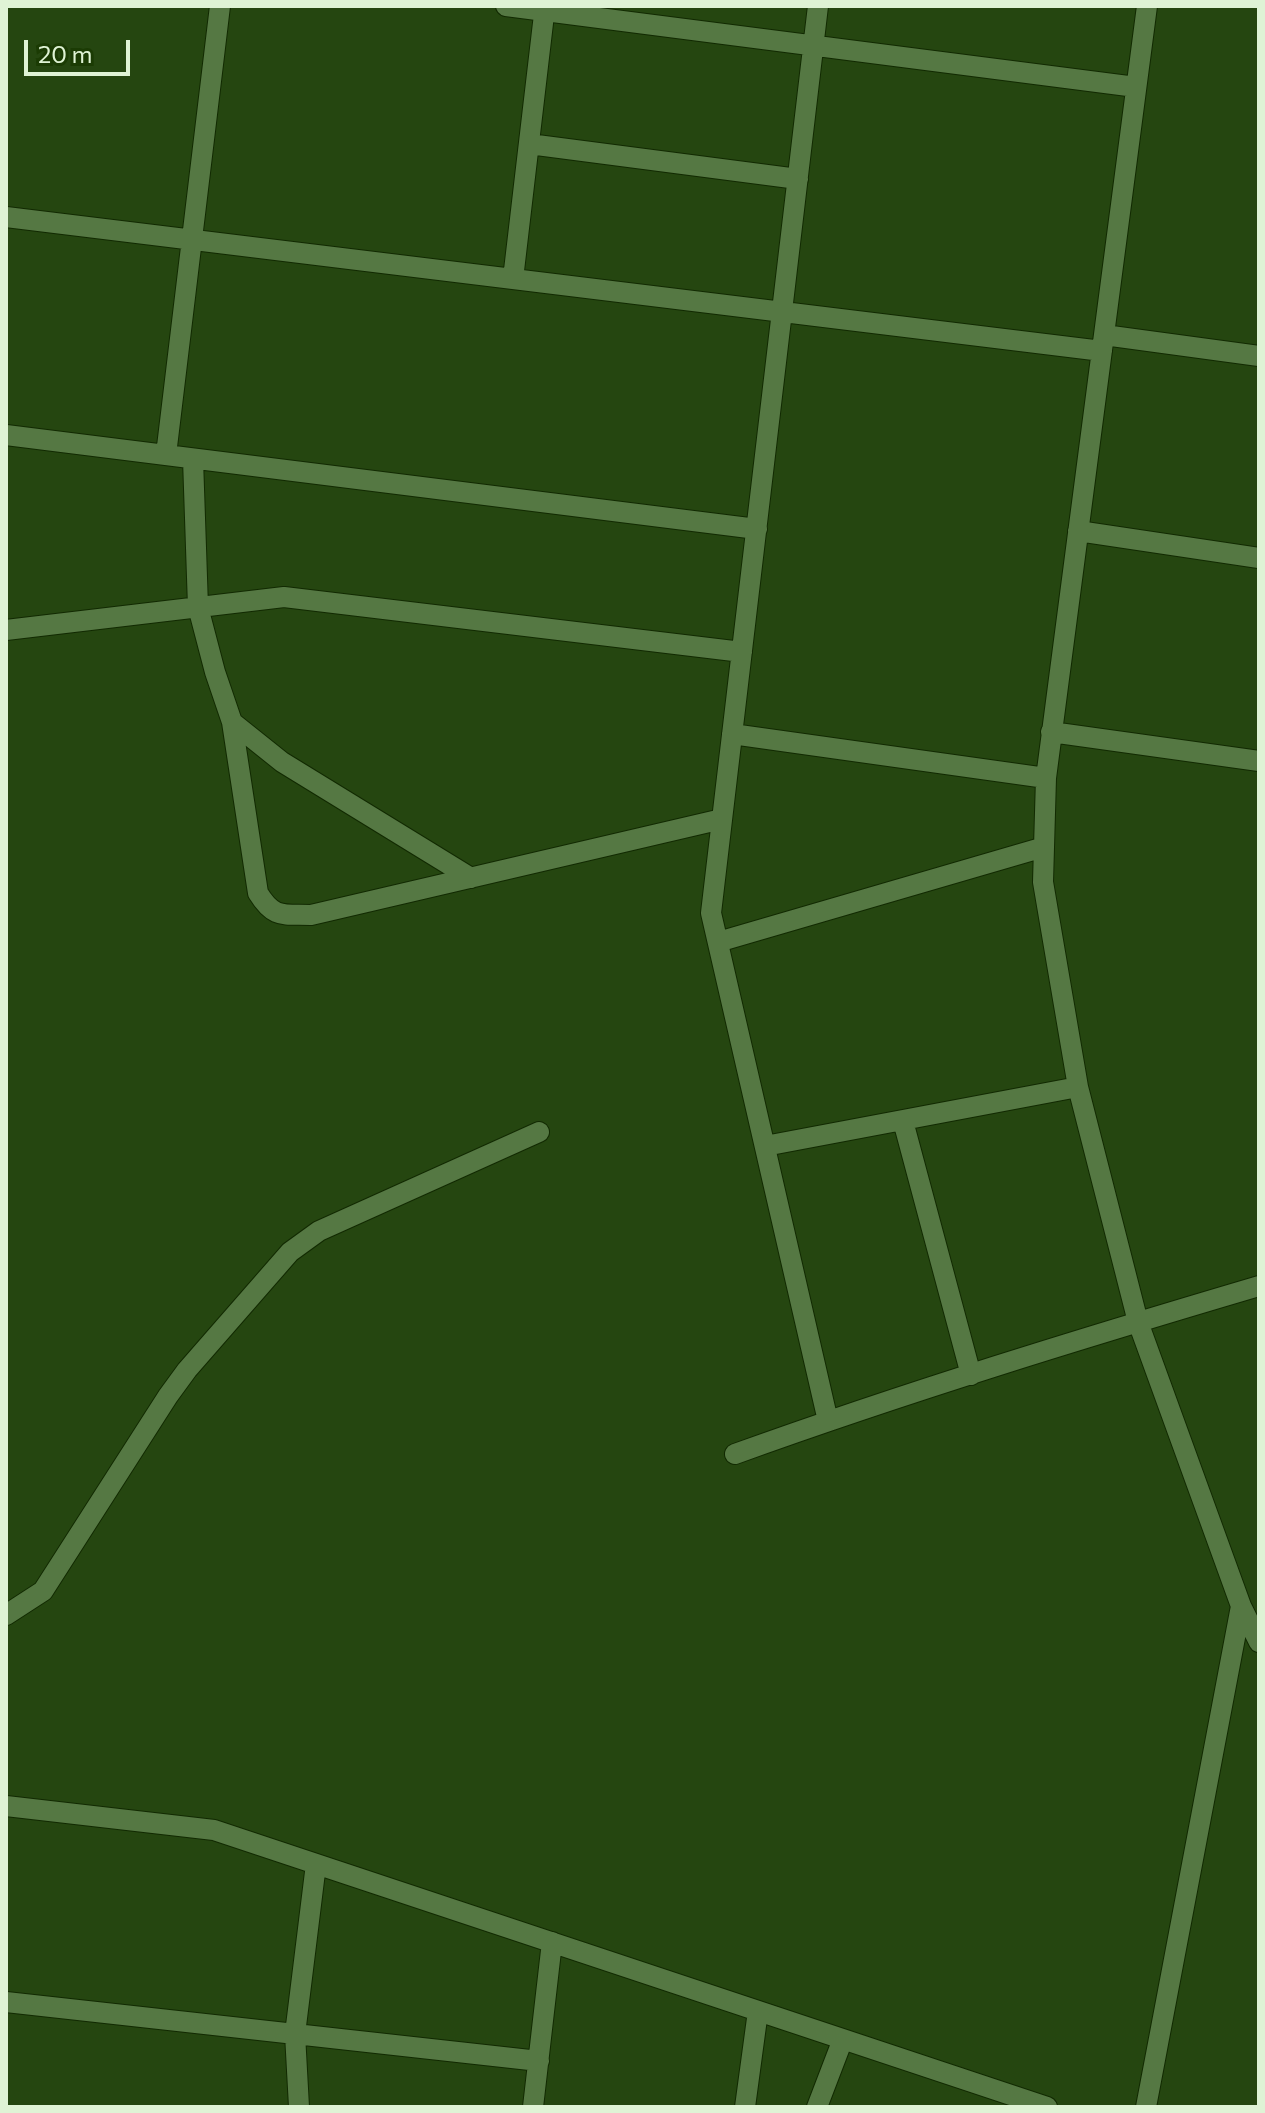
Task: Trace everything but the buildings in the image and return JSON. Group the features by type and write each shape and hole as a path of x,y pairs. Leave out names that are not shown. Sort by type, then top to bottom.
{"street":[{"path":"166,455 220,6"},
{"path":"506,6 545,8 1136,87"},
{"path":"818,6 711,913 828,1421"},
{"path":"1147,6 1051,732 1046,778 1043,882 1078,1087 1138,1322 1241,1606 1259,1642"},
{"path":"513,279 545,8"},
{"path":"529,144 798,179"},
{"path":"6,217 782,312 1259,356"},
{"path":"6,435 757,529"},
{"path":"193,459 198,607 232,722 258,893 267,909 280,914 311,915 722,819"},
{"path":"1078,531 1259,558"},
{"path":"6,630 284,597 742,652"},
{"path":"232,722 282,762 471,878"},
{"path":"1051,732 1259,761"},
{"path":"732,734 1046,778"},
{"path":"718,942 1044,847"},
{"path":"765,1146 1078,1087"},
{"path":"903,1121 971,1375"},
{"path":"6,1615 43,1591 168,1396 290,1252 319,1231 539,1132"},
{"path":"735,1454 971,1375 1259,1286"},
{"path":"1146,2107 1241,1606"},
{"path":"6,1806 214,1830 843,2039 997,2099 1047,2107"},
{"path":"299,2107 295,2034 316,1864"},
{"path":"533,2107 552,1942"},
{"path":"6,2002 539,2061"},
{"path":"745,2107 758,2011"},
{"path":"817,2107 843,2039"}]}
